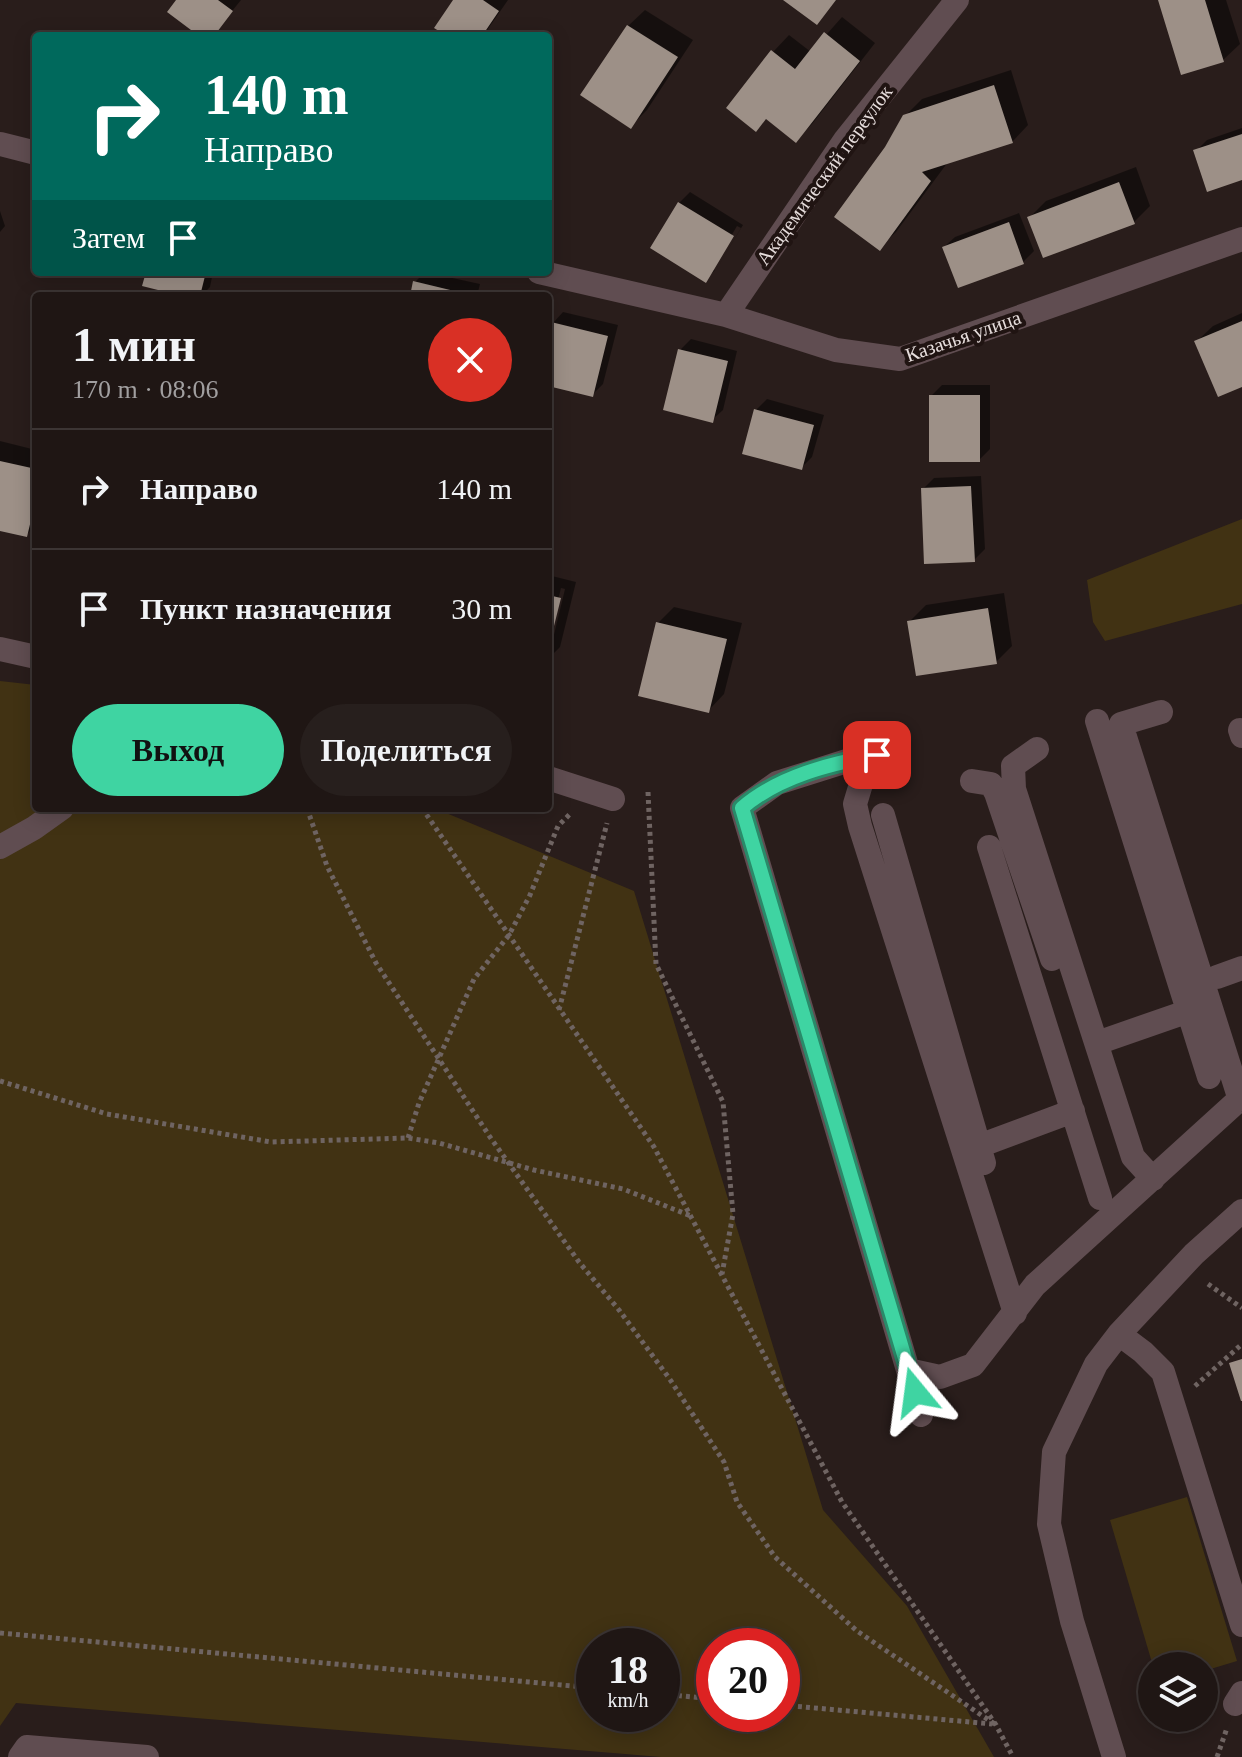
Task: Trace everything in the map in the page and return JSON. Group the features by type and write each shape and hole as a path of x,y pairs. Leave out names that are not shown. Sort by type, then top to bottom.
{"street":[{"name":"Академический переулок","path":"726,315 845,140 957,0"},
{"path":"0,144 32,152"},
{"name":"Казачья улица","path":"552,275 726,315 836,350 900,359 1242,239"},
{"path":"0,649 32,656"},
{"path":"908,1370 940,1377 973,1365 1035,1285 1241,1099 1121,724 1161,712"},
{"path":"1097,721 1209,1077"},
{"path":"1142,748 1242,1061"},
{"path":"1037,749 1013,766 1014,789 1145,1186"},
{"path":"921,1415 742,808 777,783 865,757 855,804 860,826 1015,1313"},
{"path":"552,779 602,795"},
{"path":"972,781 991,784 996,793 1127,1181 1145,1186"},
{"path":"0,847 56,812"},
{"path":"883,815 1014,1266 1035,1285"},
{"path":"989,847 1100,1198"},
{"path":"1217,977 1242,968"},
{"path":"1097,1043 1189,1011"},
{"path":"979,1146 1073,1111"},
{"path":"1114,1757 1072,1621 1049,1524 1054,1452 1096,1364 1119,1334 1194,1254 1242,1211"},
{"path":"1119,1334 1163,1372 1242,1625"},
{"path":"20,1757 27,1747 147,1757"}],"path":[{"path":"648,792 656,964 723,1102 733,1214 721,1274"},
{"path":"408,1138 419,1103 474,979 509,935 530,895 558,826 602,795"},
{"path":"559,1010 602,795"},
{"path":"308,812 327,866 376,963 508,1162 579,1262 669,1378 724,1462 737,1502 775,1557 857,1631 996,1725"},
{"path":"425,812 654,1147 842,1502 996,1725 1013,1757"},
{"path":"0,1081 107,1114 271,1142 408,1138 439,1143 623,1189 691,1216"},
{"path":"1208,1284 1242,1308"},
{"path":"1171,1402 1196,1385 1242,1344"},
{"path":"0,1633 576,1686"},
{"path":"800,1707 996,1725"}],"shaded area":[{"path":"1242,519 1242,604 1105,641 1093,622 1087,580"},
{"path":"0,681 32,685 32,812 444,812 634,891 823,1510 907,1606 994,1757 661,1757 16,1703 0,1726"},
{"path":"1187,1497 1237,1661 1218,1667 1218,1652 1149,1652 1110,1520"}],"building":[{"path":"176,0 218,0 233,11 217,32 194,32 167,12"},
{"path":"453,0 483,0 499,11 485,32 440,32 434,28"},
{"path":"783,0 836,0 817,25"},
{"path":"1158,0 1205,0 1224,62 1181,75"},
{"path":"627,25 678,57 631,129 580,95"},
{"path":"824,32 860,61 796,143 766,119 756,132 726,108 771,50 795,69"},
{"path":"994,85 1013,143 922,172 931,181 880,251 834,217 885,147 903,115"},
{"path":"1242,134 1242,180 1207,192 1193,150"},
{"path":"1119,182 1135,224 1043,258 1027,217"},
{"path":"678,202 734,236 706,283 650,248"},
{"path":"1009,222 1024,264 958,288 942,247"},
{"path":"145,276 205,276 201,292 166,292 142,286"},
{"path":"413,281 459,292 411,292"},
{"path":"1242,321 1242,387 1218,397 1194,341"},
{"path":"552,322 608,336 593,397 552,387"},
{"path":"678,349 728,361 713,423 663,410"},
{"path":"929,395 980,395 980,462 929,462"},
{"path":"754,409 814,425 802,470 742,454"},
{"path":"0,461 32,468 32,516 27,537 0,531"},
{"path":"971,486 975,562 924,564 921,488"},
{"path":"552,596 561,598 552,634"},
{"path":"988,608 997,664 916,676 907,621"},
{"path":"656,622 727,639 709,713 638,696"},
{"path":"1242,1359 1242,1401 1241,1401 1229,1363"}],"route":[{"path":"877,755 853,759 777,783 742,808 915,1392"}]}
